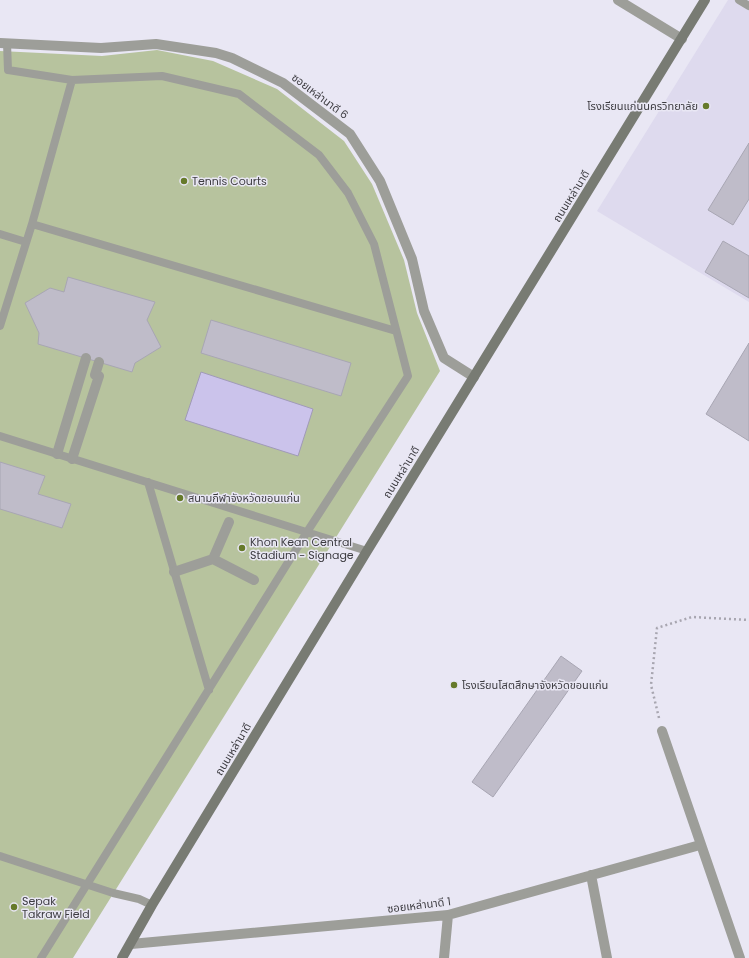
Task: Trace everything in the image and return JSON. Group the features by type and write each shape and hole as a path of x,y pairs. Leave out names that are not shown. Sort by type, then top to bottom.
{"main road":[{"name":"ถนนเหล่านาดี","path":"122,958 152,905 367,551 705,0"}],"street":[{"path":"618,0 682,39"},
{"name":"ซอยเหล่านาดี 6","path":"3,43 101,48 156,44 216,53 232,58 282,82 350,134 380,180 412,259 424,311 444,358 474,378"},
{"path":"57,454 86,358"},
{"path":"72,459 99,376 95,375 99,362"},
{"path":"213,559 229,522"},
{"path":"174,572 213,559 254,580"},
{"path":"662,731 740,958"},
{"name":"ซอยเหล่านาดี 1","path":"131,944 448,915 700,845"},
{"path":"591,876 607,958"},
{"path":"444,958 448,915"}],"lane":[{"path":"740,0 749,6"},
{"path":"3,43 8,70 72,80 162,76 238,94 319,154 348,192 374,244 408,376 307,532 40,958"},
{"path":"0,326 32,224 72,80"},
{"path":"32,224 396,331"},
{"path":"0,234 26,242"},
{"path":"0,436 367,551"},
{"path":"148,482 208,690"},
{"path":"0,856 139,899 152,905"}],"path":[{"path":"662,731 651,685 657,628 692,617 749,620"}],"shaded area":[{"name":"โรงเรียนแก่นนครวิทยาลัย","path":"728,0 749,0 749,302 597,211"},
{"path":"201,372 313,409 298,456 185,420"}],"green space":[{"name":"สนามกีฬาจังหวัดขอนแก่น","path":"157,50 213,61 277,89 344,141 372,184 404,260 417,313 440,371 73,958 0,958 0,51 102,56"}],"building":[{"path":"749,143 749,199 733,225 708,210"},
{"path":"723,241 749,256 749,298 705,272"},
{"path":"68,277 155,302 147,320 161,347 135,363 132,372 38,344 39,333 25,303 50,288 64,292"},
{"path":"211,320 351,363 341,396 201,353"},
{"path":"749,343 749,441 706,414"},
{"path":"0,462 45,476 38,494 71,504 62,528 0,509"},
{"path":"561,656 582,671 493,797 472,782"}],"place":[{"name":"โรงเรียนแก่นนครวิทยาลัย","path":"706,106"},
{"name":"Tennis Courts","path":"184,181"},
{"name":"สนามกีฬาจังหวัดขอนแก่น","path":"180,498"},
{"name":"Khon Kean Central Stadium - Signage","path":"242,548"},
{"name":"โรงเรียนโสตสึกษาจังหวัดขอนแก่น","path":"454,685"},
{"name":"Sepak Takraw Field","path":"14,907"}]}
